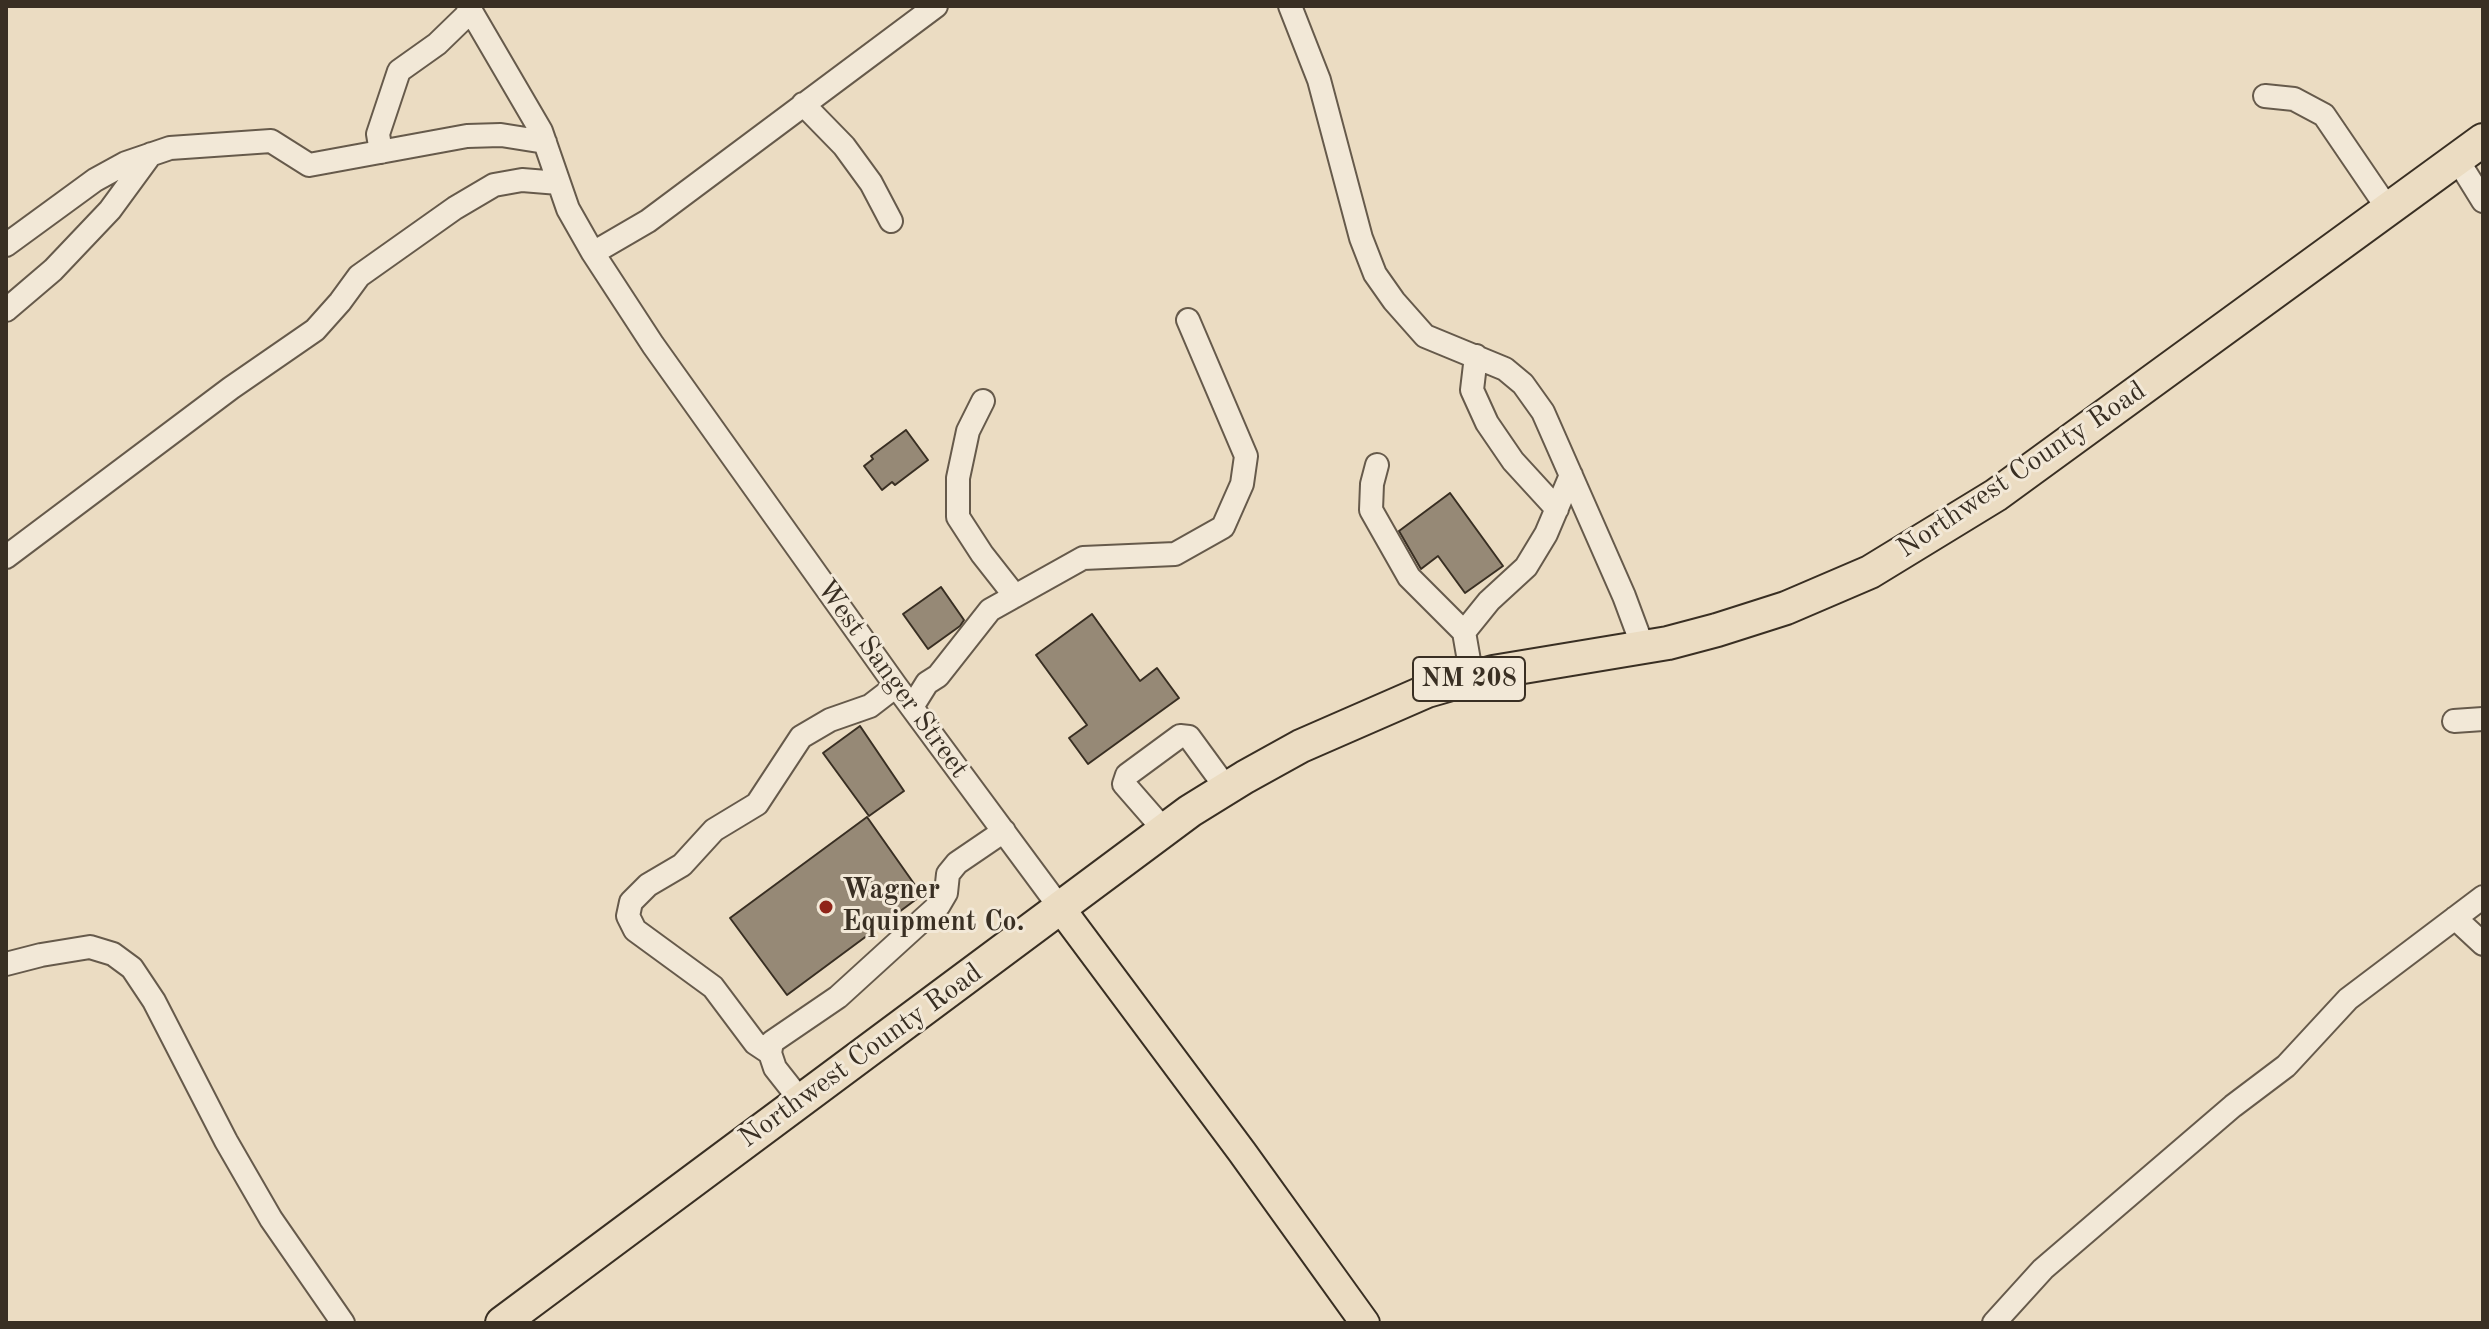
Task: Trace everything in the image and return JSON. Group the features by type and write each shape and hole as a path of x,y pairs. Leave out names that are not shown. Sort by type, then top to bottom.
{"highway":[{"name":"Northwest County Road","path":"502,1323 1165,831 1227,789 1314,740 1427,691 1493,672 1643,647 1717,630 1786,608 1870,572 1996,495 2483,140"}],"main road":[{"name":"West Sanger Street","path":"1061,909 1365,1323"}],"street":[{"path":"593,253 661,212 936,6"},
{"path":"1290,6 1319,80 1361,238 1375,274 1425,336 1505,369 1523,384 1543,412 1643,647"},
{"path":"381,152 378,134 399,71 477,11"},
{"name":"West Sanger Street","path":"477,11 541,131 568,209 593,253 653,345 896,686 1061,909"},
{"path":"2265,96 2294,99 2324,115 2388,209"},
{"path":"803,104 844,146 871,183 891,221"},
{"path":"6,245 95,180 126,163 170,148 271,141 309,165 467,136 501,135 545,142"},
{"path":"6,310 53,270 110,210 151,154"},
{"path":"2457,159 2483,201"},
{"path":"6,557 231,388 315,330 359,276 455,208 494,185 522,180 559,183"},
{"path":"912,707 927,683 938,676 990,610 1083,558 1175,554 1223,527 1242,484 1246,456 1188,320"},
{"path":"1476,356 1472,390 1487,423 1513,461 1557,509"},
{"path":"983,401 968,431 958,478 958,517 1015,596"},
{"path":"1377,465 1372,484 1371,510 1409,577 1464,632 1472,678"},
{"path":"1464,632 1489,601 1526,567 1546,534 1571,475"},
{"path":"770,1053 755,1043 713,987 635,930 628,916 631,902 648,885 682,865 714,830 757,804 801,737 830,720 870,706 896,686"},
{"path":"2454,721 2483,719"},
{"path":"1165,831 1124,784 1127,775 1180,736 1189,737 1227,789"},
{"path":"801,1101 775,1068 770,1053 772,1042 838,997 939,905 946,893 948,874 957,863 1004,831"},
{"path":"1994,1323 2053,1260 2233,1106 2286,1066 2348,999 2483,897"},
{"path":"2455,918 2483,944"},
{"path":"6,964 90,947 113,954 132,968 154,1001 226,1141 271,1219 343,1323"}],"building":[{"path":"906,430 928,460 895,485 892,482 882,490 864,466 873,459 871,456"},
{"path":"1450,493 1503,566 1465,593 1438,556 1421,569 1399,531"},
{"path":"941,587 964,620 928,649 903,614"},
{"path":"1092,614 1140,681 1157,668 1179,698 1088,764 1069,738 1087,725 1036,655"},
{"name":"Wagner Equipment Co.","path":"860,726 904,791 869,816 823,753"},
{"name":"Wagner Equipment Co.","path":"867,817 922,895 787,995 730,918"}],"place":[{"name":"Wagner Equipment Co.","path":"826,907"}]}
